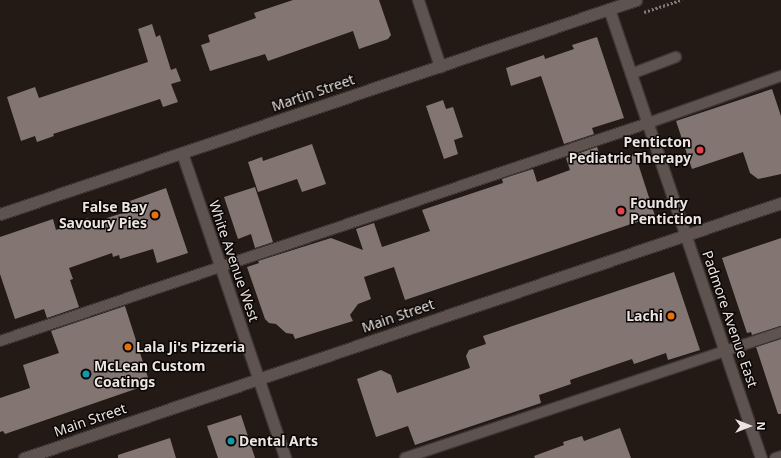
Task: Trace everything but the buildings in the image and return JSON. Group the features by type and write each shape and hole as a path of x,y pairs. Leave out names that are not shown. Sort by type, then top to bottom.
{"main road":[{"path":"418,0 440,66"},
{"name":"Martin Street","path":"0,214 636,0"},
{"name":"Padmore Avenue East","path":"609,9 761,458"},
{"name":"White Avenue West","path":"182,153 285,458"},
{"name":"Main Street","path":"24,458 781,203"},
{"path":"775,458 781,456"}],"lane":[{"path":"631,74 676,57"},
{"path":"0,341 648,123 781,76"},
{"path":"405,458 781,332"}],"place":[{"name":"Penticton Pediatric Therapy","path":"700,150"},
{"name":"Foundry Pentiction","path":"621,211"},
{"name":"False Bay Savoury Pies","path":"155,215"},
{"name":"Lachi","path":"671,316"},
{"name":"Lala Ji's Pizzeria","path":"128,347"},
{"name":"McLean Custom Coatings","path":"86,374"},
{"name":"Dental Arts","path":"231,441"}]}
